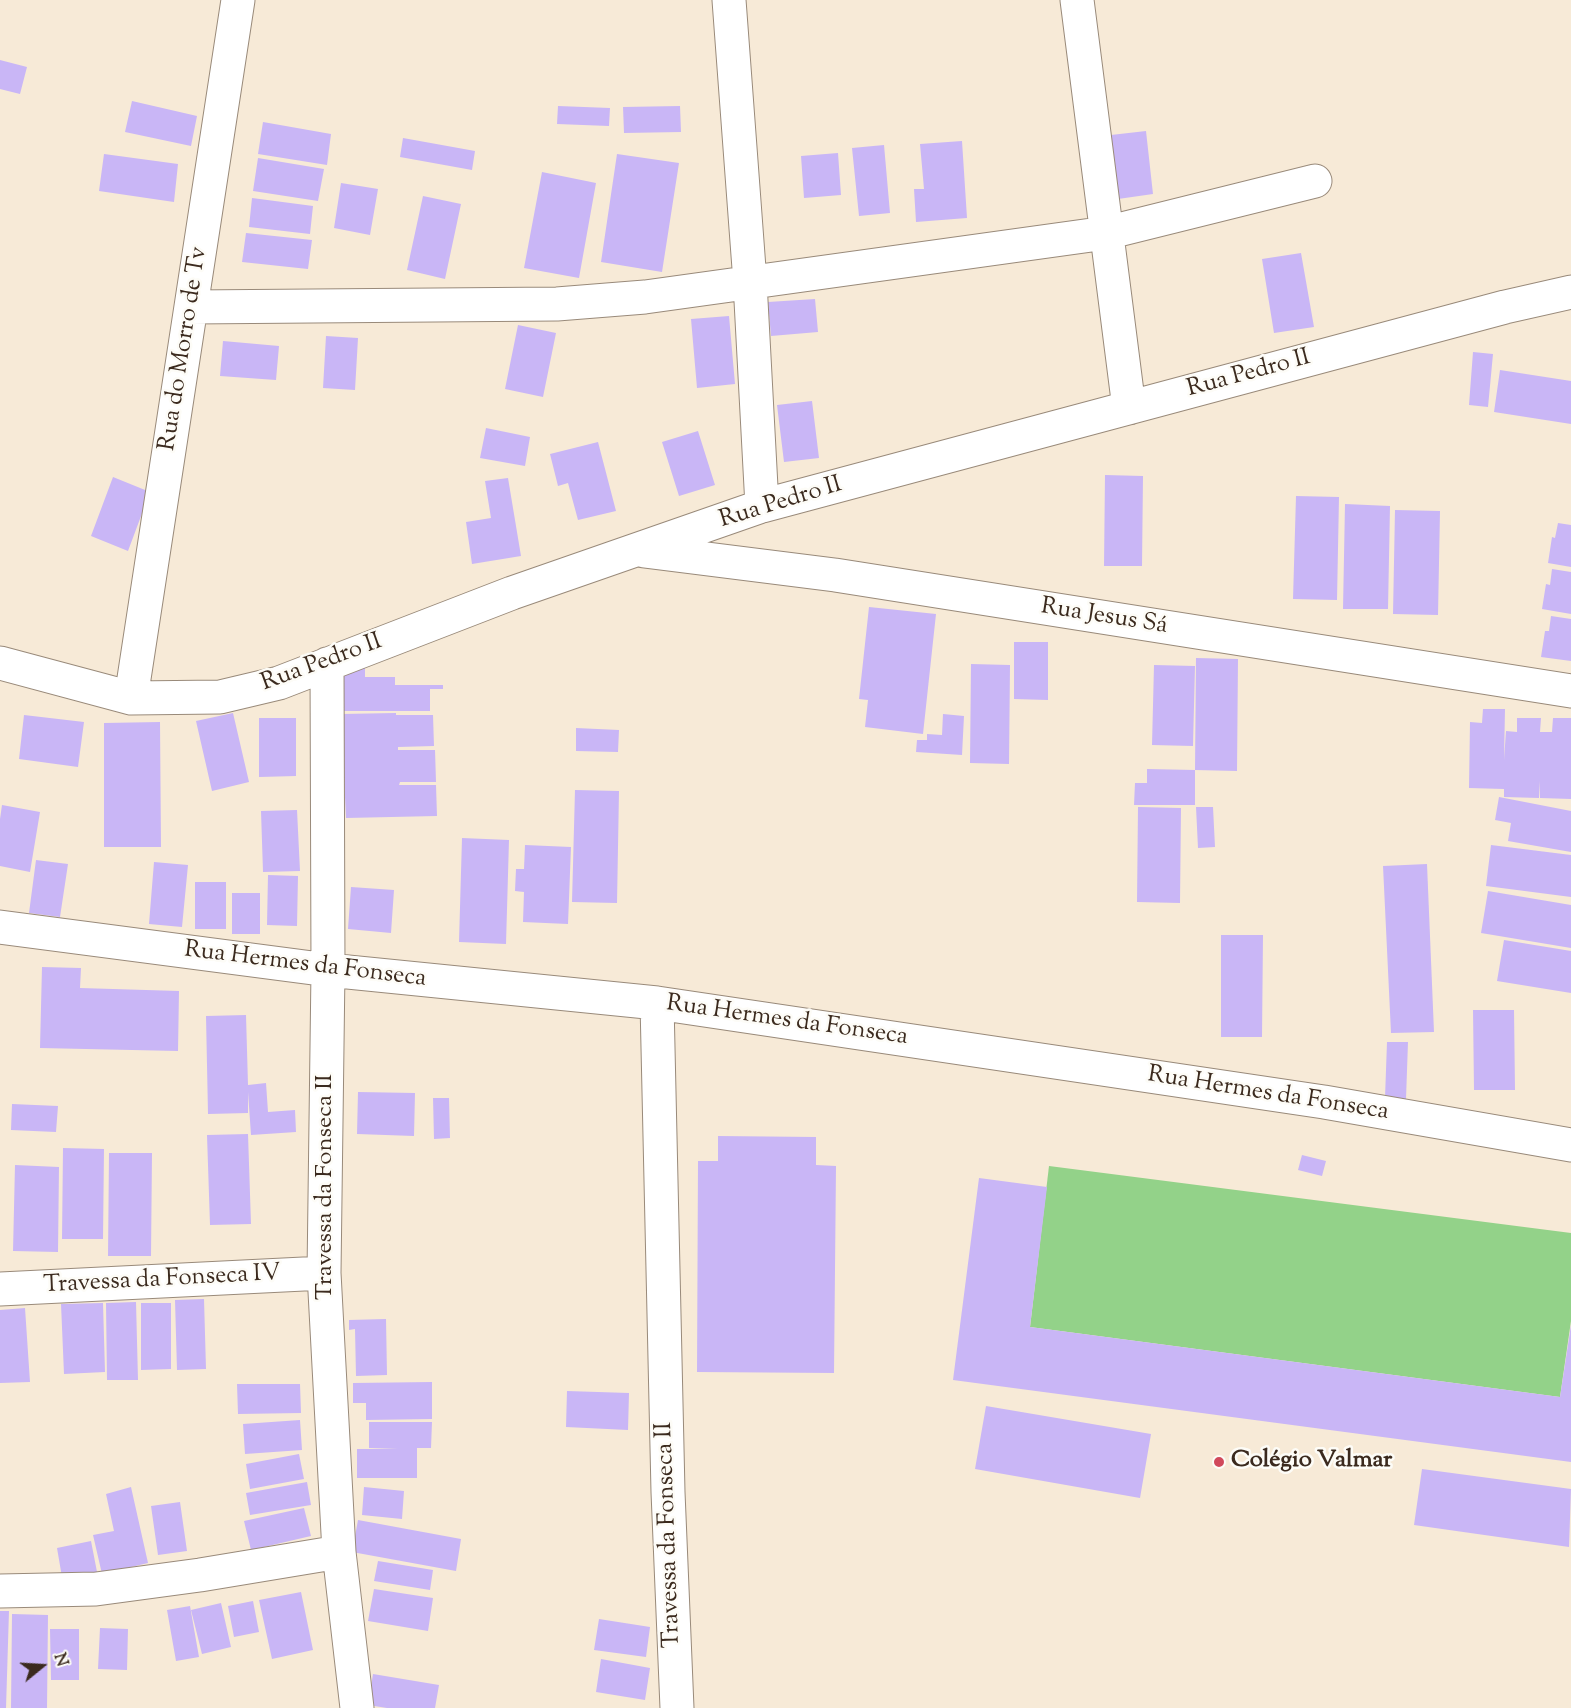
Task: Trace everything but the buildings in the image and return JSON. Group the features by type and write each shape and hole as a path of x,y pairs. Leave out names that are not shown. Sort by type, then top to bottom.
{"street":[{"name":"Rua do Morro de Tv","path":"131,698 238,0"},
{"path":"729,0 750,282 762,507"},
{"path":"1077,0 1129,408"},
{"path":"191,307 556,304 645,297 1106,233 1315,181"},
{"name":"Rua Pedro II","path":"0,663 131,698 220,697 279,683 512,593 762,507 1505,307 1571,292"},
{"name":"Rua Jesus Sá","path":"636,550 835,575 1571,691"},
{"name":"Travessa da Fonseca II","path":"327,664 328,970 324,1273 339,1552 357,1708"},
{"name":"Rua Hermes da Fonseca","path":"0,927 328,970 657,1003 1324,1102 1571,1145"},
{"name":"Travessa da Fonseca II","path":"657,1003 668,1492 677,1708"},
{"name":"Travessa da Fonseca IV","path":"0,1289 324,1273"},
{"path":"0,1591 96,1589 200,1575 339,1552"}],"green space":[{"path":"1049,1166 1571,1233 1571,1321 1560,1397 1030,1327"}],"place":[{"name":"Colégio Valmar","path":"1219,1462"}]}
